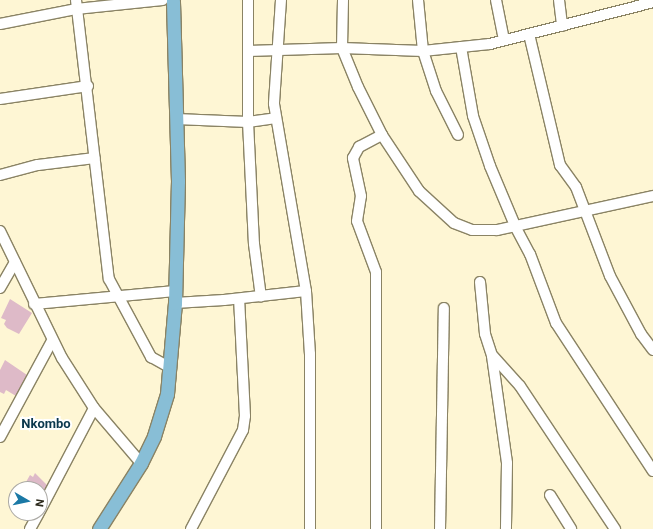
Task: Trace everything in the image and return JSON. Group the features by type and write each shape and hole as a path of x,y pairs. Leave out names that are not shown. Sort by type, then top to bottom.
{"main road":[{"path":"99,529 140,463 163,413 171,368 175,297 176,119 173,0"}],"street":[{"path":"0,24 76,4 163,0"},
{"path":"248,0 248,122 254,244 261,297"},
{"path":"281,0 276,118 306,291 310,354 310,529"},
{"path":"343,0 342,48 382,135 419,191 444,216 472,230 487,232 516,228 584,211 652,198"},
{"path":"418,0 422,51 436,91 458,135"},
{"path":"496,0 504,40"},
{"path":"559,0 562,26"},
{"path":"248,51 342,48 422,51 461,47 504,40 562,26 627,4 653,2"},
{"path":"76,4 88,86 109,279 117,297 151,357 171,368"},
{"path":"529,34 560,165 563,172 574,182 610,276 641,334 653,350"},
{"path":"461,47 472,116 516,228 530,254 556,323 653,471"},
{"path":"0,99 88,86"},
{"path":"176,119 248,122 276,118"},
{"path":"376,529 377,282 374,266 357,221 362,196 353,158 359,147 382,135"},
{"path":"0,175 38,165 95,158"},
{"path":"0,231 52,342 94,408 140,463"},
{"path":"0,288 14,262"},
{"path":"480,282 485,334 492,356 507,463 506,529"},
{"path":"34,304 117,297 239,299 306,291"},
{"path":"191,529 243,430 245,416 239,299"},
{"path":"440,529 444,308"},
{"path":"0,437 52,342"},
{"path":"492,356 520,386 615,529"},
{"path":"48,495 94,408"},
{"path":"550,495 571,529"}],"building":[{"path":"10,299 32,313 19,334 7,328 4,324 6,320 1,318"},
{"path":"5,360 27,375 16,396 6,390 4,394 0,392 0,370"},
{"path":"35,473 43,481 27,481 30,475 33,477"}],"district":[{"name":"Nkombo","path":"46,424"}]}
